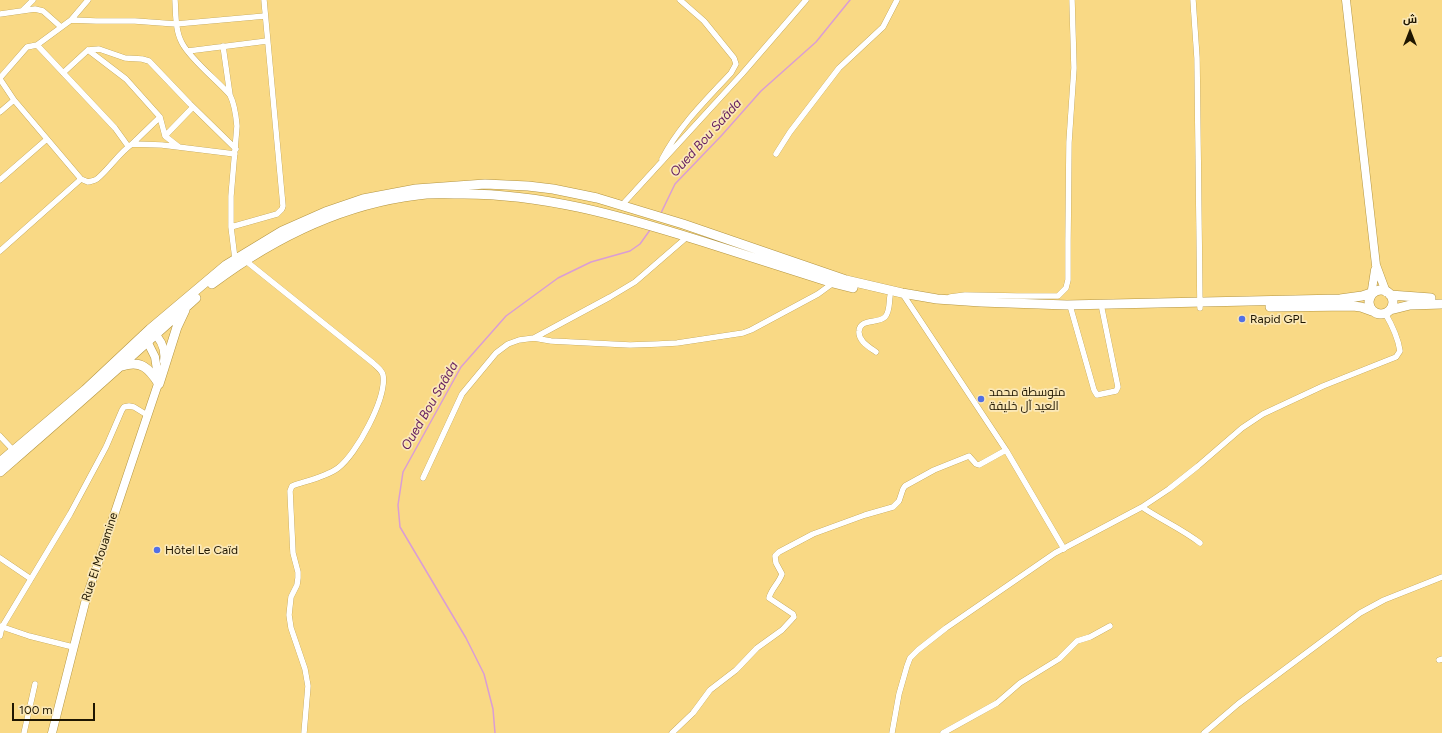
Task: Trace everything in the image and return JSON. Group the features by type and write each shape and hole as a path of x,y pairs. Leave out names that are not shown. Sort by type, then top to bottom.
{"main road":[{"path":"1346,0 1376,265 1369,305 1372,311"},
{"path":"0,462 149,335 226,265 282,231 325,212 363,199 416,189 485,184 528,186 590,197 684,224 846,280 904,296 949,305 1102,309 1340,299 1372,294 1378,291 1423,298 1442,298"},
{"path":"0,472 122,366 149,335 228,272 287,236 330,217 364,206 419,195 482,193 524,196 564,204 633,220 833,283 890,296 981,302 1067,304 1353,306 1361,307 1378,314 1410,305 1442,304"},
{"path":"1376,265 1392,302 1388,311"},
{"path":"159,384 177,327 186,306"},
{"path":"149,335 159,384"},
{"name":"Rue El Mouamine","path":"52,733 86,599 147,415 159,384 164,349 159,338 149,335"},
{"path":"122,366 128,364 141,365 152,373 159,384"}],"street":[{"path":"22,11 33,0"},
{"path":"88,0 71,20 38,45 27,47 0,79 14,100 47,139 82,179 88,182 97,179 160,117"},
{"path":"175,0 176,24 182,42 188,51 230,95 234,103 237,126 231,196 231,226 235,260"},
{"path":"231,226 277,214 282,209 264,0"},
{"path":"658,166 671,142 686,121 731,73 736,64 734,58 704,21 680,0"},
{"path":"622,205 742,74 806,0"},
{"path":"776,154 790,132 838,68 884,27 897,0"},
{"path":"937,299 965,295 1058,296 1066,288 1068,280 1069,142 1074,68 1072,0"},
{"path":"1193,0 1197,58 1200,305"},
{"path":"0,14 35,9 43,11 61,27"},
{"path":"71,20 96,22 136,21 176,24 265,16"},
{"path":"188,51 268,41"},
{"path":"38,45 130,145"},
{"path":"223,46 230,95"},
{"path":"63,73 88,50 99,49 125,58 142,59 152,62 235,151"},
{"path":"88,50 126,79 160,117 165,136 179,147"},
{"path":"0,112 14,100"},
{"path":"165,136 193,107"},
{"path":"0,180 47,139"},
{"path":"130,145 146,143 235,151"},
{"path":"0,251 82,179"},
{"path":"534,338 635,282 687,237"},
{"path":"246,261 373,363 380,369 382,374 382,390 380,399 364,434 348,457 338,468 292,486 290,491 293,552 298,578 292,597 289,615 290,628 305,669 308,686 304,733"},
{"path":"422,478 462,394 496,353 508,344 519,340 534,338 630,345 677,343 743,333 818,294 833,283"},
{"path":"876,352 860,338 859,328 864,324 884,319 888,314 890,296"},
{"path":"904,296 1006,450 1064,548"},
{"path":"1071,309 1094,390 1097,395 1116,391 1118,387 1102,309"},
{"path":"892,733 899,694 910,658 918,650 946,628 1064,548 1142,507 1169,489 1242,428 1263,414 1323,386 1396,357 1400,351 1399,344 1388,311"},
{"path":"0,636 1,627 70,514 106,447 122,410 131,406 147,415"},
{"path":"0,436 13,450"},
{"path":"672,733 693,713 710,690 736,670 757,648 782,630 794,618 794,615 769,598 782,574 775,559 775,556 779,552 813,534 892,507 899,501 905,486 934,470 969,456 976,464 979,465 1006,450"},
{"path":"1142,507 1172,526 1190,535 1200,543"},
{"path":"0,558 30,579"},
{"path":"1204,733 1238,704 1360,613 1384,600 1442,577"},
{"path":"943,733 997,703 1020,683 1059,659 1077,641 1090,637 1110,626"},
{"path":"1,627 73,647"},
{"path":"24,733 35,684"}],"waterway":[{"name":"Oued Bou Saâda","path":"661,213 675,184 722,135 761,91 816,42 850,0"},
{"name":"Oued Bou Saâda","path":"495,733 493,709 484,674 466,638 400,527 398,505 403,472 461,367 506,316 558,278 591,262 630,251 640,244 650,230"}],"place":[{"name":"Rapid GPL","path":"1242,319"},
{"name":"متوسطة محمد العيد آل خليفة","path":"981,399"},
{"name":"Hôtel Le Caïd","path":"157,550"}]}
